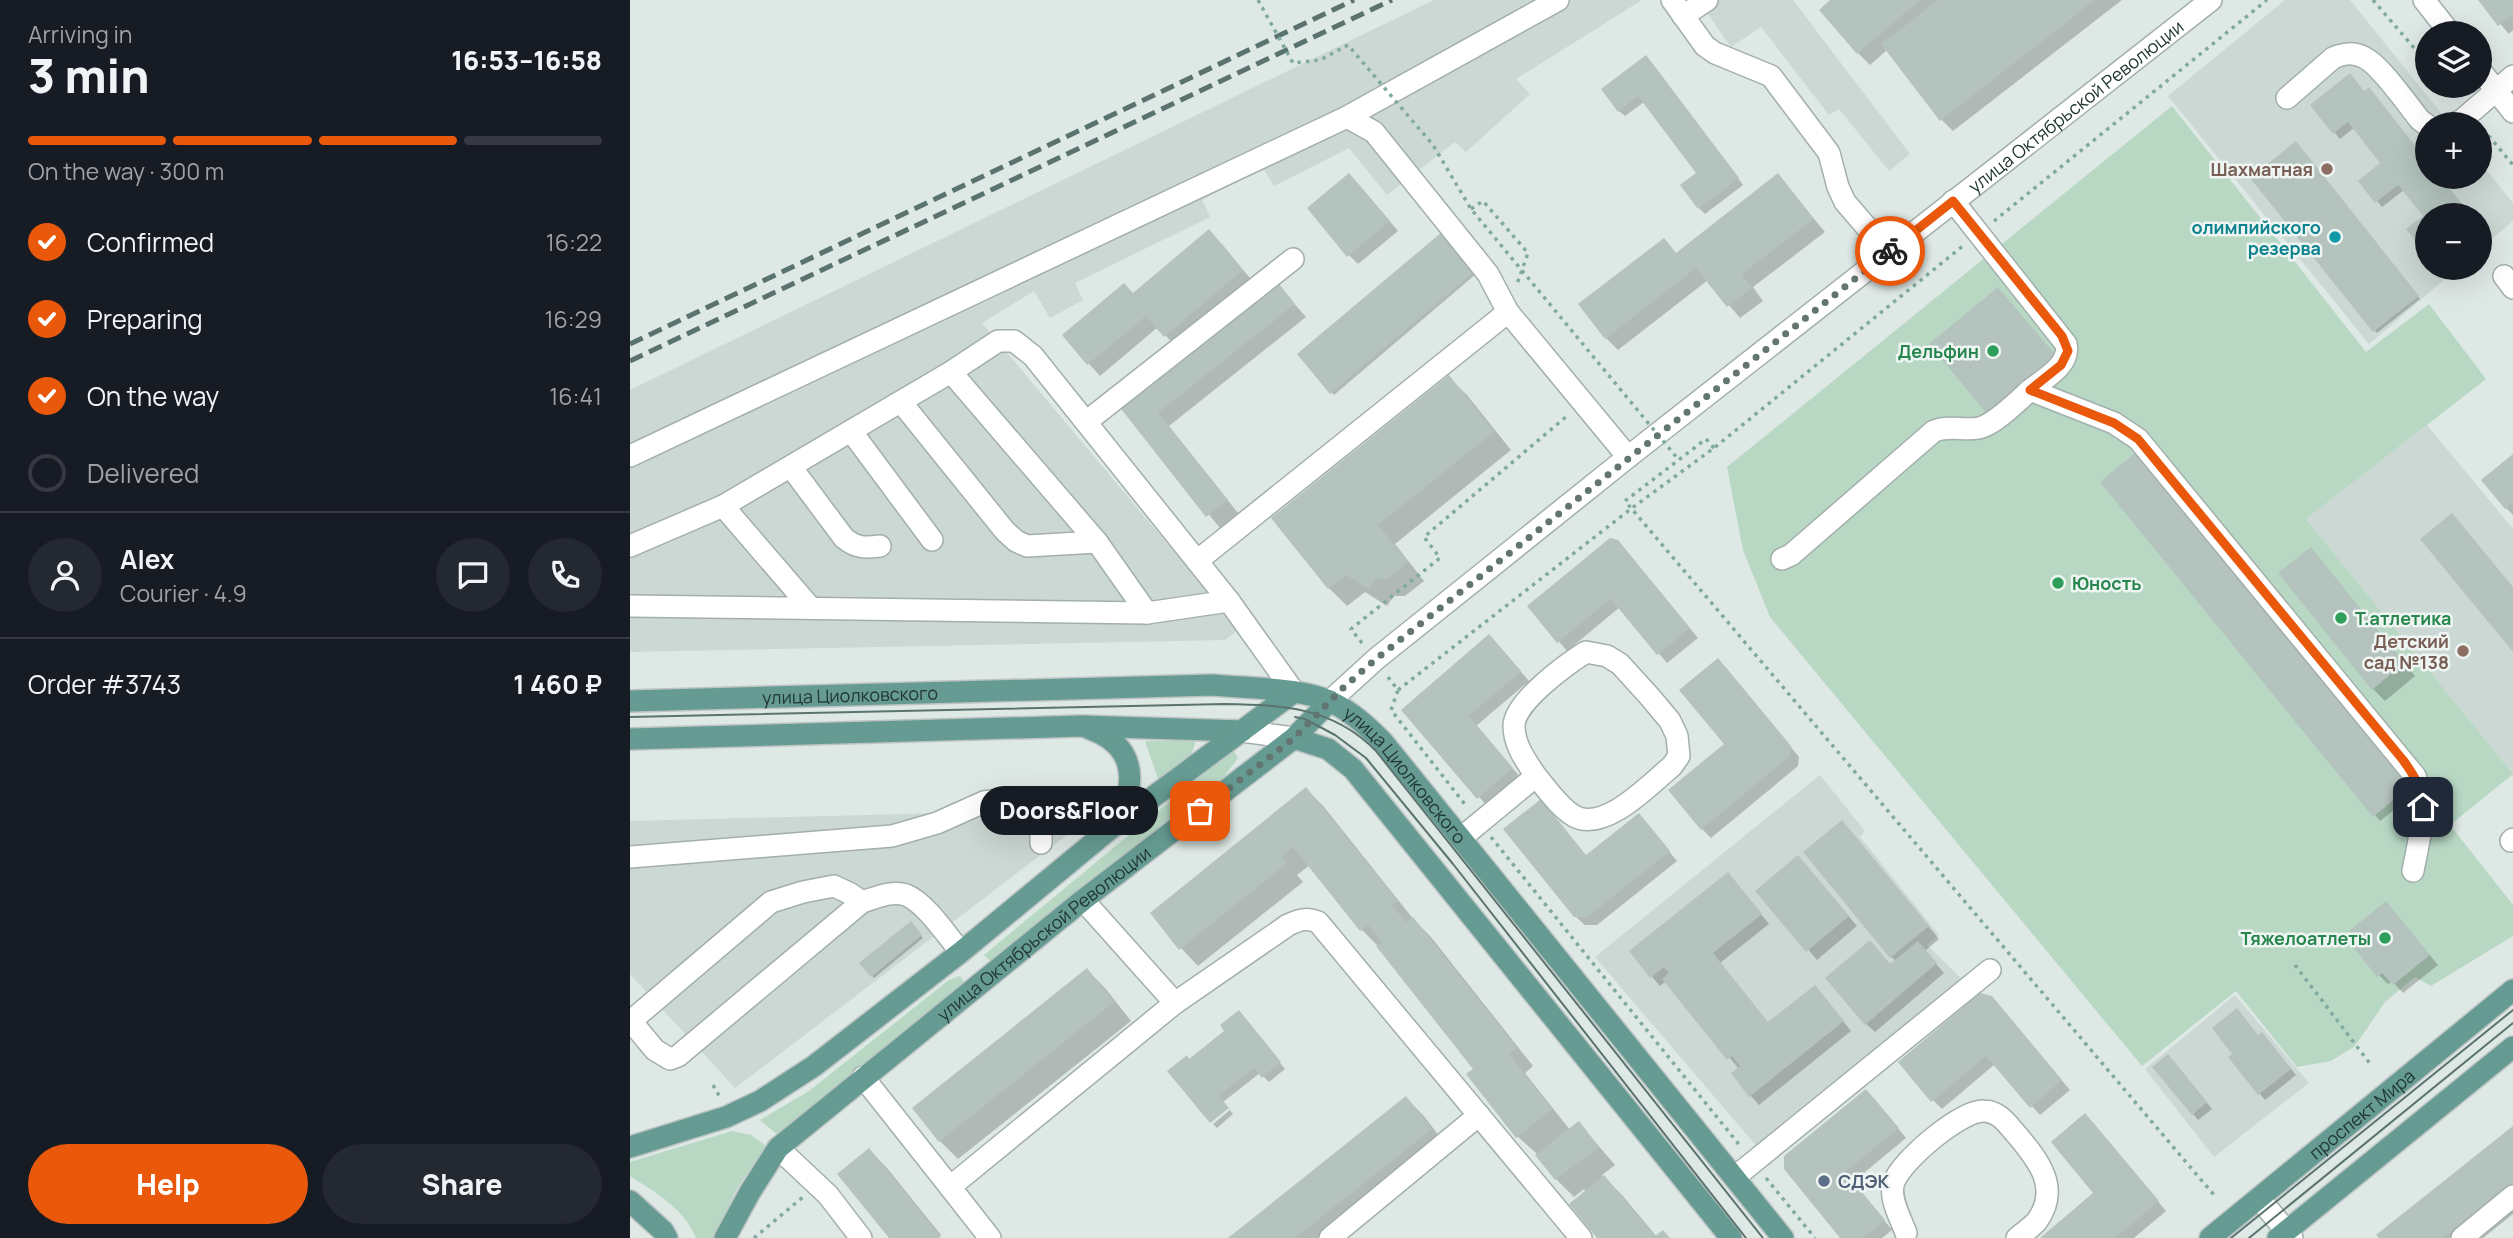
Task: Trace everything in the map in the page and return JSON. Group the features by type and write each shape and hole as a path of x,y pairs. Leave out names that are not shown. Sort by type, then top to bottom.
{"main road":[{"name":"улица Циолковского","path":"630,701 1212,685 1294,692 1330,701 1384,742 1783,1238"},
{"name":"улица Октябрьской Революции","path":"630,1147 726,1117 760,1101 814,1066 961,952 1110,829 1294,692"},
{"name":"улица Октябрьской Революции","path":"725,1238 778,1148 1083,900 1294,738 1330,701"},
{"name":"улица Циолковского","path":"630,739 1082,726 1242,731"},
{"path":"1082,726 1103,733 1120,745 1127,759 1127,796 1110,829"},
{"name":"улица Циолковского","path":"1294,738 1328,749 1353,769 1731,1238"},
{"path":"961,952 985,979"},
{"name":"проспект Мира","path":"2210,1238 2513,990"},
{"path":"2285,1236 2513,1047"},
{"path":"630,1201 663,1231 667,1238"}],"street":[{"path":"630,456 1347,117 1558,0"},
{"path":"1707,0 1677,8 1705,46 1715,53 1771,76 1829,153 1845,202 1888,253"},
{"name":"улица Октябрьской Революции","path":"1330,701 1376,659 1628,457 2211,0"},
{"path":"2424,0 2441,21"},
{"path":"2287,98 2333,58 2341,54 2351,54 2366,58 2415,112"},
{"path":"2469,112 2513,76"},
{"path":"2492,86 2513,111"},
{"path":"1347,117 1374,132 1488,274 1508,312 1628,457"},
{"path":"1782,559 1791,555 1934,431 1944,427 1979,428 1988,424 2061,365 2068,351 2062,336 1953,201"},
{"path":"1086,422 1293,259"},
{"path":"1197,561 1508,312"},
{"path":"630,546 723,506 901,402 998,341 1014,341 1033,356 1197,561 1294,692"},
{"path":"951,372 1097,542 1147,613"},
{"path":"2030,390 2114,423 2138,439 2403,760 2415,776 2422,794 2422,822 2413,871"},
{"path":"901,402 1016,541 1027,546 1097,542"},
{"path":"851,431 932,540"},
{"path":"791,467 844,538 852,545 862,548 880,547"},
{"path":"723,506 810,607"},
{"path":"630,606 1147,613 1228,601"},
{"path":"1586,652 1607,656 1620,664 1670,721 1677,737 1679,756 1672,766 1609,816 1590,819 1575,816 1536,776 1522,754 1513,723 1521,706 1586,652"},
{"name":"улица Циолковского","path":"1242,731 1294,738"},
{"path":"1461,838 1536,776"},
{"path":"630,857 892,835 937,823 984,802 1012,798 1031,802 1041,817 1041,843"},
{"path":"862,902 834,886 771,902 630,1020 662,1055 670,1059 678,1056 862,902 886,894 905,895 925,909 961,952"},
{"path":"1083,900 1175,1003"},
{"path":"950,1187 1175,1003 1288,925 1300,919 1312,919 1325,929 1581,1238"},
{"path":"1735,1177 1990,970"},
{"path":"863,1077 990,1238"},
{"path":"1906,1236 1894,1197 1893,1183 1903,1166 1956,1120 1983,1111 1994,1113 2003,1119 2035,1156 2047,1181 2045,1202 2037,1221 2017,1238"},
{"path":"1330,1238 1479,1115"},
{"path":"778,1148 828,1195 861,1238"},
{"path":"2462,1238 2513,1196"},
{"path":"2259,1198 2285,1236"}],"path":[{"path":"1258,0 1293,63 1320,60 1348,45 1433,145 1471,209 1678,458"},
{"path":"1815,1238 1391,710 1398,690 1632,508 1714,448 2267,0"},
{"path":"2373,0 2415,49"},
{"path":"2492,140 2513,165"},
{"path":"1471,209 1483,201 1528,253 1515,288"},
{"path":"1398,690 1351,629 1440,558 1424,537 1583,402"},
{"path":"1714,448 1706,439 1625,501 2214,1195"},
{"path":"2295,965 2371,1065"},
{"path":"713,1085 722,1101"},
{"path":"754,1238 806,1195 800,1188"}],"shaded area":[{"path":"1434,0 1642,0 1516,79 1530,94 1466,152 1455,142 1387,195 1349,148 1274,186 1263,168 1202,200 1210,217 1075,283 1083,300 1050,318 1034,291 982,323 1239,629 1225,640 630,652 630,390"},
{"path":"1698,0 1793,0 1910,154 1889,171 1839,109 1829,115 1761,27 1731,47"},
{"name":"Шахматная","path":"2285,0 2350,0 2415,81 2415,98 2429,98 2440,112 2415,112 2415,189 2492,189 2492,177 2513,203 2513,221 2492,239 2492,203 2415,203 2415,280 2444,280 2369,344 2168,96"},
{"name":"Детский сад №138","path":"2427,425 2513,529 2513,774 2306,519"},
{"path":"1820,775 1865,831 1860,837 1939,935 1927,945 1964,981 1759,1149 1595,957"},
{"path":"1101,809 735,1088 630,974 630,821"},
{"path":"2235,995 2309,1083 2214,1157 2145,1069"}],"green space":[{"name":"Юность","path":"2172,106 2366,352 2429,304 2486,379 2306,519 2513,774 2450,825 2513,905 2513,936 2431,986 2415,977 2385,1002 2355,1046 2331,1061 2297,1067 2236,991 2142,1066 1770,617 1743,550 1727,467"},
{"path":"1145,741 1196,741 1191,755 1158,779"},
{"path":"1233,749 1238,758 1224,777 993,964 984,955"},
{"path":"960,976 966,985 779,1136 760,1120 809,1091 949,980"},
{"path":"732,1131 751,1135 766,1146 738,1187 713,1238 696,1238 677,1210 630,1176 630,1162"}],"building":[{"path":"1830,0 1920,0 1857,54 1819,10"},
{"path":"1938,0 2095,0 1940,121 1881,44"},
{"path":"2478,0 2513,0 2513,15 2498,26"},
{"path":"1646,55 1739,178 1698,209 1680,185 1696,173 1638,96 1618,112 1601,89"},
{"path":"2350,73 2364,91 2369,87 2415,146 2415,189 2450,189 2461,203 2415,203 2415,206 2398,185 2375,203 2358,181 2380,163 2348,122 2333,134 2310,105"},
{"name":"олимпийского резерва","path":"2296,141 2419,296 2373,332 2250,178"},
{"path":"1349,173 1390,221 1347,257 1307,208"},
{"path":"1778,173 1814,219 1742,274 1752,288 1727,307 1696,268 1605,339 1578,304 1664,238 1676,253"},
{"path":"2415,222 2415,241 2406,229"},
{"path":"1209,229 1243,270 1164,337 1146,316 1087,365 1062,335 1124,283 1133,293"},
{"path":"1442,232 1475,271 1330,394 1297,354"},
{"path":"1276,280 1295,304 1158,413 1228,500 1206,517 1118,405"},
{"name":"Дельфин","path":"1998,287 2057,357 1988,415 1929,344"},
{"path":"1449,375 1494,432 1378,525 1408,562 1387,579 1376,579 1369,589 1346,575 1328,589 1271,518"},
{"path":"2136,452 2409,787 2373,817 2100,482"},
{"path":"2513,454 2513,502 2505,509 2481,480"},
{"path":"2452,513 2513,587 2513,652 2420,539"},
{"path":"1610,538 1618,540 1690,628 1657,655 1611,599 1557,643 1527,606"},
{"name":"Т.атлетика","path":"2311,547 2404,663 2372,690 2278,573"},
{"path":"1489,634 1521,671 1469,716 1513,768 1477,799 1401,710"},
{"path":"1718,658 1791,746 1790,756 1701,830 1668,790 1724,744 1679,690"},
{"path":"1306,787 1398,901 1392,905 1406,922 1413,917 1517,1048 1509,1054 1552,1109 1516,1138 1466,1074 1473,1069 1376,946 1382,942 1368,925 1360,931 1293,847 1281,857 1286,864 1179,950 1150,913"},
{"path":"1541,799 1586,855 1639,813 1670,851 1587,917 1574,917 1503,829"},
{"path":"1842,820 1929,926 1890,958 1803,852"},
{"path":"1798,855 1849,916 1806,952 1755,891"},
{"path":"1728,872 1762,914 1713,953 1768,1022 1815,985 1844,1021 1749,1097 1731,1073 1740,1066 1732,1056 1727,1060 1662,979 1669,973 1664,967 1650,978 1629,951"},
{"name":"Тяжелоатлеты","path":"2386,901 2430,955 2393,985 2382,973 2377,977 2354,948 2358,944 2348,932"},
{"path":"911,921 922,935 871,977 859,963"},
{"path":"1870,940 1890,964 1918,941 1937,963 1865,1025 1825,978"},
{"path":"1087,968 1114,1002 939,1142 912,1108"},
{"path":"1980,993 1992,996 2062,1080 2030,1108 1986,1056 1931,1102 1898,1062"},
{"path":"2237,1008 2258,1035 2262,1032 2291,1069 2258,1095 2228,1057 2232,1054 2212,1028"},
{"path":"1239,1010 1281,1062 1262,1078 1254,1068 1219,1096 1229,1108 1210,1123 1167,1071 1187,1055 1189,1059 1224,1031 1220,1025"},
{"path":"2168,1054 2207,1102 2192,1115 2152,1067"},
{"path":"1866,1089 1899,1128 1845,1172 1885,1220 1863,1238 1840,1238 1784,1169 1784,1156"},
{"path":"1406,1096 1432,1129 1295,1238 1228,1238"},
{"path":"2085,1113 2159,1201 2115,1238 2040,1238 2093,1193 2051,1142"},
{"path":"1579,1121 1599,1147 1555,1180 1535,1155"},
{"path":"2513,1126 2513,1183 2443,1238 2379,1238 2376,1235"},
{"path":"869,1148 941,1237 889,1238 837,1174"},
{"path":"1604,1175 1655,1236 1663,1230 1670,1238 1597,1238 1569,1204"}],"tram line":[{"path":"630,717 1225,704 1287,708 1325,717 1360,736 1376,751 1763,1238"},
{"path":"1295,717 1305,719 1335,735 1366,758 1453,864 1746,1238"},
{"path":"2231,1238 2513,1010"},
{"path":"2249,1238 2513,1023"}],"railway":[{"path":"630,344 1354,0"},
{"path":"630,361 1392,0"}],"way so far":[{"path":"1200,811 1294,738 1376,659 1890,251"}],"place":[{"name":"Шахматная","path":"2327,169"},
{"name":"олимпийского резерва","path":"2335,237"},
{"name":"Дельфин","path":"1993,351"},
{"name":"Юность","path":"2058,583"},
{"name":"Т.атлетика","path":"2341,618"},
{"name":"Детский сад №138","path":"2463,651"},
{"name":"Doors&Floor","path":"1200,811"},
{"name":"Тяжелоатлеты","path":"2385,938"},
{"name":"СДЭК","path":"1824,1181"}],"route":[{"path":"1890,251 1953,201 2066,344 2068,351 2061,365 2030,390 2114,423 2138,439 2403,760 2415,776 2422,794 2423,807"}]}
